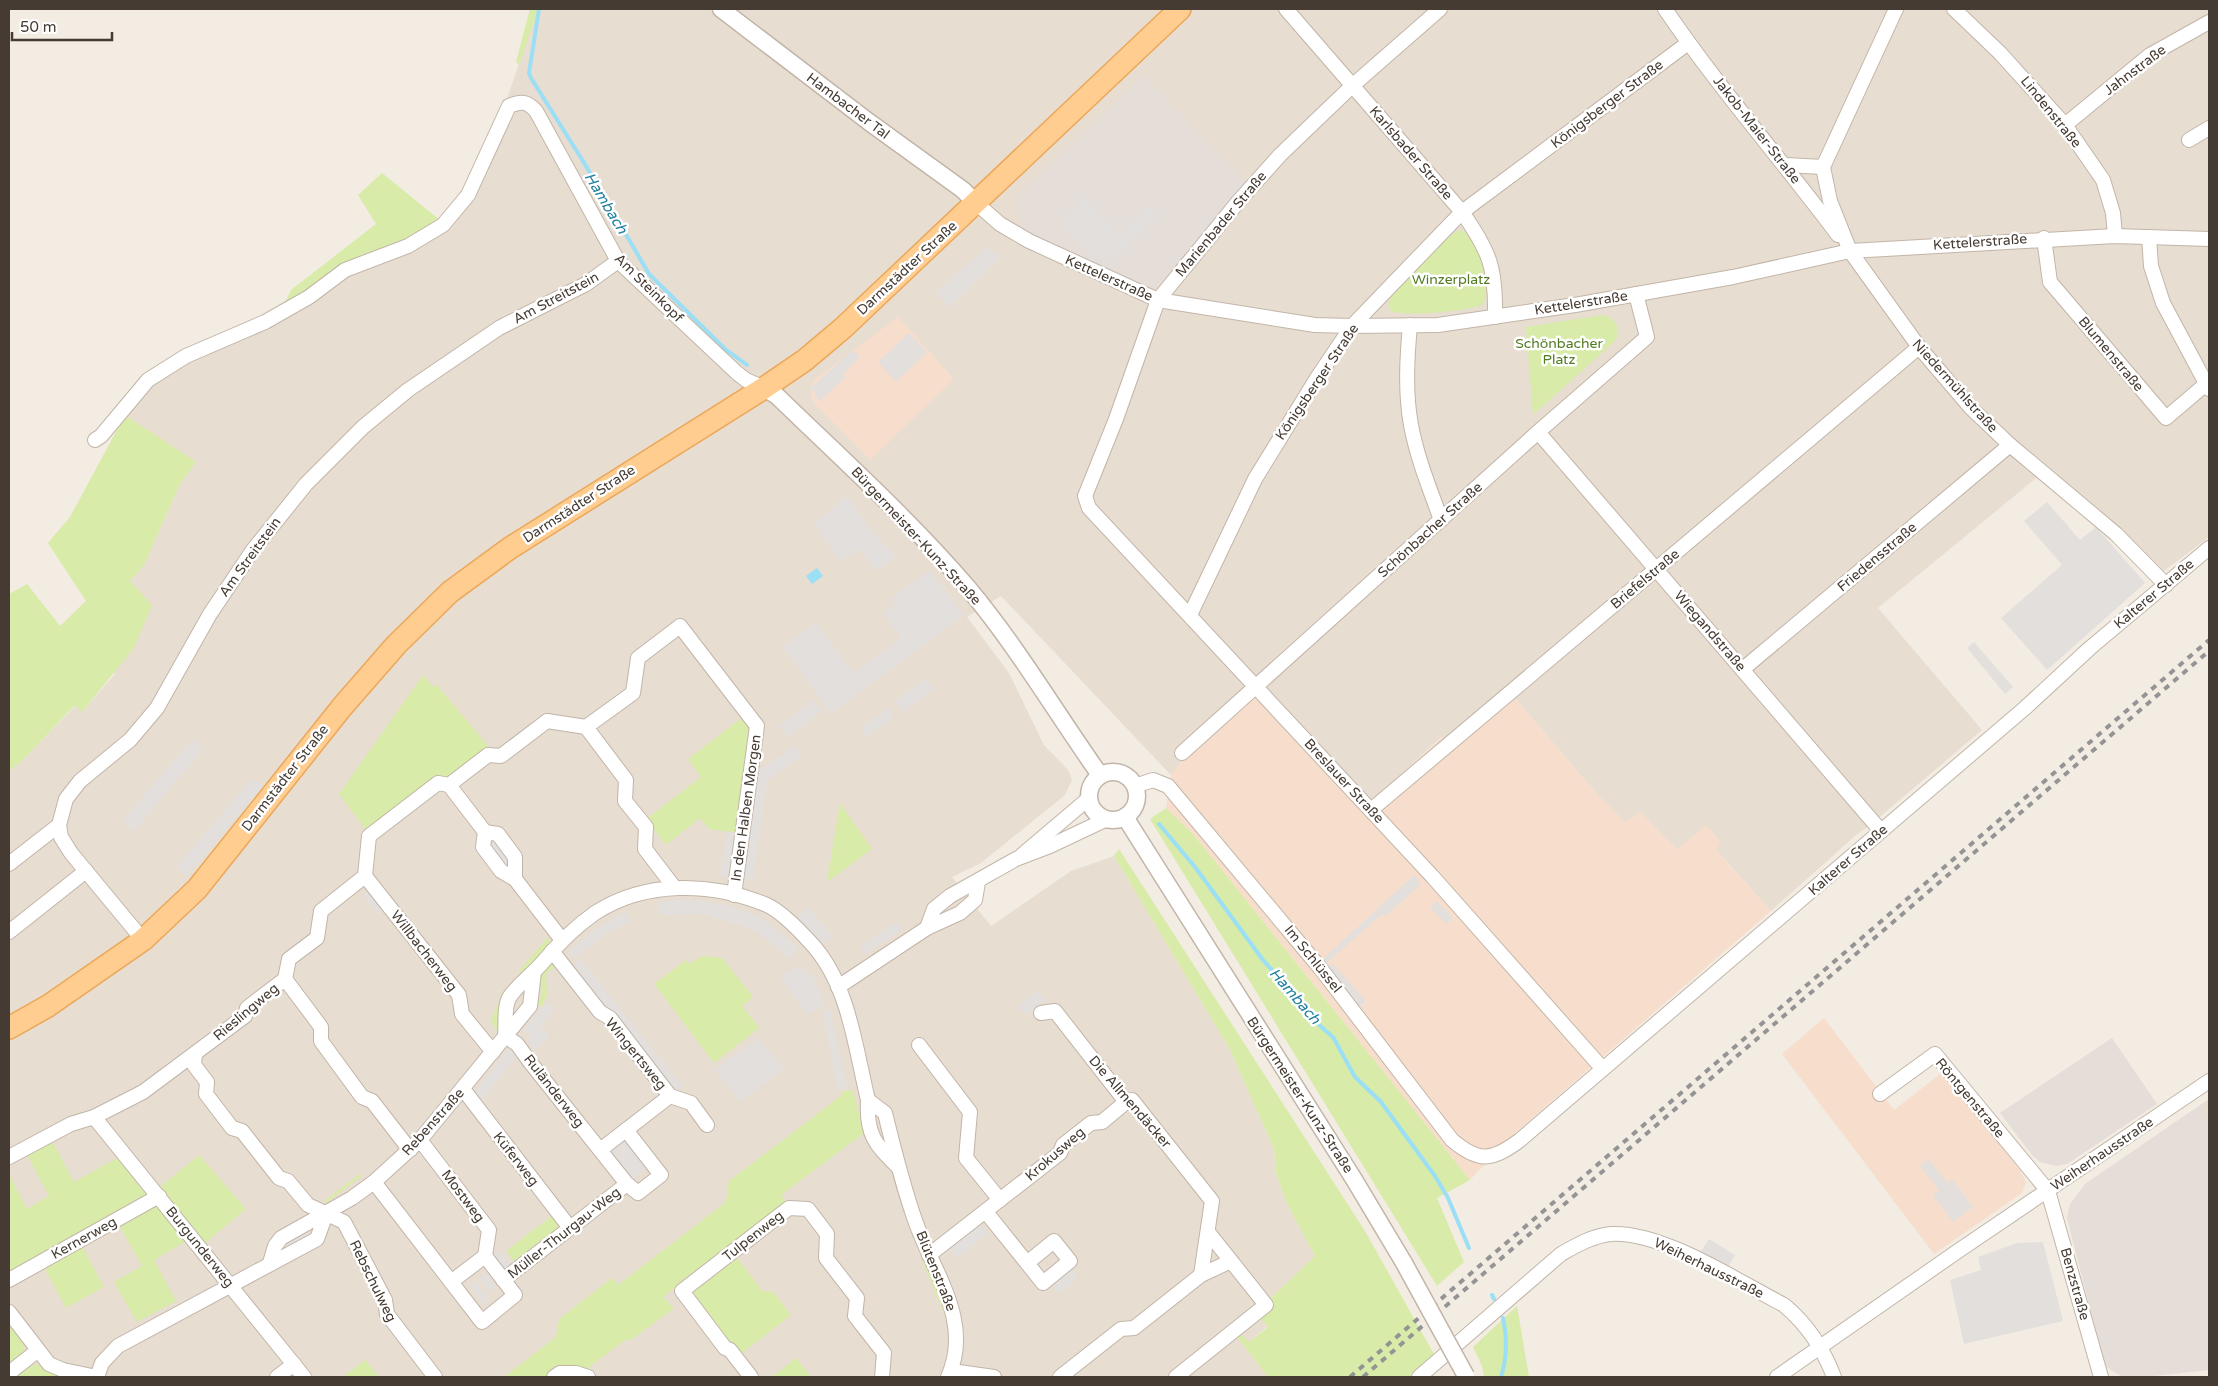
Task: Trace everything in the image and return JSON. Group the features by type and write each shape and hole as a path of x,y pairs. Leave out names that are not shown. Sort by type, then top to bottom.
{"main road":[{"name":"Darmstädter Straße","path":"9,1028 48,1006 143,940 197,889 342,707 396,645 450,592 510,548 764,388 805,360 843,328 1180,9"}],"street":[{"name":"Hambacher Tal","path":"722,9 869,122 963,190 976,203"},
{"name":"Karlsbader Straße","path":"1286,9 1462,212 1477,234 1492,264 1495,284 1495,317"},
{"name":"Marienbader Straße","path":"1085,496 1116,419 1158,300 1238,202 1280,155 1352,86 1440,9"},
{"name":"Jakob-Maier-Straße","path":"1665,9 1688,43 1786,165 1850,251"},
{"path":"1786,165 1823,167 1896,9"},
{"name":"Lindenstraße","path":"1954,9 2000,53 2065,125 2103,180 2113,213 2115,236"},
{"name":"Jahnstraße","path":"2065,125 2150,55 2209,22"},
{"name":"Königsberger Straße","path":"1190,615 1254,479 1352,326 1462,212 1688,43"},
{"name":"Am Steinkopf","path":"94,440 101,436 148,380 178,361 274,318 309,297 345,270 408,246 443,225 468,195 509,106 519,102 529,104 536,111 618,261 737,373 746,380 764,388"},
{"path":"2189,140 2209,128"},
{"name":"Niedermühlstraße","path":"1823,167 1830,201 1850,251 1919,347 1971,408 2010,445 2116,534 2166,584"},
{"name":"Kettelerstraße","path":"976,203 1000,224 1022,237 1091,271 1158,300 1315,325 1438,325 1733,277 1850,251 2044,238 2115,236 2209,239"},
{"path":"2149,237 2151,266 2163,303 2208,387"},
{"name":"Blumenstraße","path":"2044,238 2050,282 2166,418 2208,387"},
{"name":"Am Streitstein","path":"60,825 66,799 80,781 130,740 157,708 210,614 252,550 306,484 363,427 408,390 499,328 586,284 618,261"},
{"name":"Schönbacher Straße","path":"1182,753 1538,432 1647,337 1636,294"},
{"path":"1410,325 1406,373 1411,424 1422,467 1441,520"},
{"name":"Briefelstraße","path":"1371,810 1919,347"},
{"name":"Bürgermeister-Kunz-Straße","path":"764,388 777,396 872,486 970,591 1033,674 1100,775"},
{"name":"Wiegandstraße","path":"1538,432 1881,832"},
{"name":"Friedensstraße","path":"1743,669 2010,445"},
{"name":"Breslauer Straße","path":"1085,496 1089,508 1371,810 1602,1068"},
{"name":"Kalterer Straße","path":"1480,1157 1491,1157 1504,1152 1881,832 2025,708 2090,648 2209,548"},
{"name":"In den Halben Morgen","path":"586,727 632,693 638,658 680,626 757,726 734,895"},
{"path":"450,785 488,755 501,756 547,721 586,727 626,780 626,802 646,827 645,849 674,887"},
{"path":"1107,772 1124,774 1135,786 1137,800 1131,813 1112,821 1106,820 1094,812 1088,799 1090,786 1100,775 1107,772"},
{"name":"Im Schlüssel","path":"1135,786 1153,780 1168,786 1321,969 1452,1140 1467,1153 1480,1157"},
{"path":"365,876 369,836 438,783 450,785 485,832 483,847 501,871 515,879 562,940"},
{"path":"1016,859 1043,834 1088,799"},
{"name":"Bürgermeister-Kunz-Straße","path":"1125,817 1355,1181 1404,1263 1466,1377"},
{"path":"927,928 931,914 938,904 1016,859 1050,846 1106,820"},
{"path":"9,864 60,825"},
{"path":"60,825 61,837 86,871 143,940"},
{"path":"485,832 498,834 515,857 515,879"},
{"path":"9,932 86,871"},
{"name":"Rieslingweg","path":"9,1157 72,1124 94,1117 143,1092 245,1016 247,1008 286,979 289,960 317,938 321,911 365,876"},
{"name":"Willbacherweg","path":"365,876 459,994 462,1014 493,1052"},
{"path":"505,1036 508,999 562,940 595,913 610,905 650,891 674,887 697,888 734,895 768,906 786,919 817,950 826,961 838,987 927,928 949,919 970,906 977,894 978,882"},
{"name":"Wingertsweg","path":"552,951 600,1012 610,1018 670,1096 691,1103 707,1125"},
{"name":"Rebenstraße","path":"97,1377 102,1363 118,1346 270,1263 275,1246 281,1238 326,1214 374,1182 410,1150 463,1089 530,1006 534,972"},
{"path":"286,979 321,1027 321,1041 362,1097 372,1101 410,1150"},
{"name":"Blütenstraße","path":"838,987 844,1001 868,1100 867,1112 874,1142 898,1167 916,1223 949,1297 954,1318 956,1350 949,1374"},
{"name":"Die Allmendäcker","path":"1041,1013 1055,1011 1126,1102 1132,1100 1212,1201 1208,1232"},
{"name":"Ruländerweg","path":"505,1036 517,1044 627,1184"},
{"path":"919,1045 970,1112 966,1158 1000,1200"},
{"name":"Rebschulweg","path":"195,1054 194,1065 207,1082 206,1094 232,1128 242,1131 279,1178 288,1181 308,1205 344,1222 385,1300 387,1314 434,1377"},
{"name":"Röntgenstraße","path":"1880,1094 1935,1054 2048,1191"},
{"name":"Weiherhausstraße","path":"1777,1377 1820,1345 2209,1081"},
{"name":"Küferweg","path":"463,1089 570,1228"},
{"path":"600,1150 670,1096"},
{"name":"Krokusweg","path":"929,1255 1060,1153 1063,1145 1091,1123 1102,1122 1126,1102"},
{"name":"Burgunderweg","path":"94,1117 304,1377"},
{"path":"626,1130 661,1175 638,1193 627,1184"},
{"name":"Mostweg","path":"420,1140 489,1230 485,1256"},
{"path":"374,1182 451,1282 485,1256 503,1280"},
{"name":"Müller-Thurgau-Weg","path":"451,1282 482,1322 515,1295 503,1280 627,1184"},
{"name":"Benzstraße","path":"2048,1191 2101,1377"},
{"name":"Kernerweg","path":"9,1280 159,1196"},
{"name":"Tulpenweg","path":"750,1377 730,1350 725,1348 682,1291 789,1208 808,1210 827,1234 826,1258 857,1298 855,1316 884,1353 882,1377"},
{"path":"986,1212 1027,1263"},
{"path":"1176,1377 1266,1305 1208,1232"},
{"path":"1201,1275 1208,1232"},
{"name":"Weiherhausstraße","path":"1419,1377 1561,1254 1586,1240 1609,1234 1634,1234 1658,1240 1784,1305 1797,1316 1820,1345"},
{"path":"1060,1377 1120,1330 1134,1328 1201,1275 1231,1261"},
{"path":"9,1312 37,1351 53,1366 97,1377"},
{"path":"1820,1345 1834,1377"},
{"path":"9,1372 37,1351"},
{"path":"278,1377 294,1364"},
{"path":"554,1377 560,1373 588,1377"},
{"path":"949,1374 994,1377"}],"shaded area":[{"path":"538,9 2209,9 2209,537 2164,571 2046,470 1878,608 1982,730 1856,835 1771,911 1717,851 1706,826 1677,850 1640,812 1625,823 1596,793 1514,697 1451,748 1441,737 1363,810 1214,736 1182,761 1171,775 1001,596 967,617 1009,673 1044,745 1068,770 1072,780 1065,795 981,863 952,877 991,926 1071,871 1114,856 1229,1048 1274,1149 1276,1173 1286,1202 1315,1256 1272,1297 1268,1326 1249,1342 1237,1337 1268,1377 9,1377 9,771 22,761 76,705 82,712 114,675 130,581 144,565 180,484 195,462 125,415 151,376 441,221 459,199 504,107"},
{"path":"1143,75 1246,182 1185,253 1157,297 1021,229 1016,198"},
{"path":"1084,197 1119,233 1147,206 1159,217 1114,260 1104,249 1096,257 1060,221"},
{"path":"987,246 1000,257 949,308 936,293"},
{"path":"898,317 954,379 870,460 815,404 812,399 811,387 814,380"},
{"path":"909,333 927,352 896,382 878,362"},
{"path":"853,350 860,357 843,374 846,377 820,401 811,388"},
{"path":"847,496 871,530 896,557 876,571 860,549 840,562 814,524"},
{"path":"2047,502 2080,540 2096,527 2145,583 2047,670 2001,618 2062,565 2024,521"},
{"path":"929,571 964,615 831,714 783,647 816,622 853,673 901,639 883,613 896,603 891,598"},
{"path":"1974,642 2013,687 2005,694 1967,648"},
{"path":"926,678 935,689 903,712 895,701"},
{"path":"1256,694 1363,810 1442,737 1451,748 1514,697 1596,793 1625,822 1640,812 1677,850 1706,825 1720,840 1717,851 1771,911 1515,1133 1470,1180 1193,834 1166,808 1171,775 1182,761 1214,736"},
{"path":"813,700 822,711 788,737 779,726"},
{"path":"887,708 894,717 867,737 860,728"},
{"path":"192,739 203,749 133,832 122,822"},
{"path":"794,746 802,755 767,781 753,880 743,878 756,773"},
{"path":"253,778 263,786 186,876 176,867"},
{"path":"727,832 738,833 732,877 720,876"},
{"path":"488,836 494,837 510,859 509,867 501,866 486,846"},
{"path":"1414,875 1421,884 1387,915 1381,915 1326,963 1323,959"},
{"path":"368,891 383,911 378,915 363,896"},
{"path":"673,900 695,900 730,906 759,917 799,948 789,959 777,947 752,929 703,914 660,915 657,903"},
{"path":"1437,901 1453,918 1446,924 1430,907"},
{"path":"806,906 833,936 822,944 798,917"},
{"path":"625,912 631,921 612,930 575,957 567,952 600,926"},
{"path":"896,922 902,930 865,954 860,946"},
{"path":"580,959 683,1086 675,1093 612,1011 605,1010 571,966"},
{"path":"1332,963 1366,1001 1360,1007 1328,968"},
{"path":"797,966 813,977 825,1005 807,1014 780,977"},
{"path":"1038,991 1045,1001 1025,1015 1017,1006"},
{"path":"545,1002 554,1009 539,1028 543,1029 550,1038 534,1051 527,1041 532,1037 523,1030"},
{"path":"830,1009 847,1088 838,1090 822,1010"},
{"path":"1824,1018 1894,1110 1944,1071 2020,1171 2026,1182 2022,1193 1934,1254 1782,1054"},
{"path":"758,1038 784,1069 740,1102 715,1070"},
{"path":"2112,1038 2157,1104 2067,1164 2056,1166 2040,1162 2032,1155 2000,1113"},
{"path":"508,1049 517,1056 483,1100 474,1093"},
{"path":"2209,1099 2209,1137 2203,1103"},
{"path":"2203,1103 2209,1137 2209,1370 2145,1377 2123,1377 2106,1367 2101,1352 2067,1218 2070,1204 2085,1184"},
{"path":"626,1140 647,1168 631,1180 610,1152"},
{"path":"1929,1159 1947,1183 1952,1179 1973,1207 1953,1222 1933,1195 1939,1190 1920,1166"},
{"path":"979,1222 988,1233 957,1258 949,1246"},
{"path":"309,1227 308,1240 285,1253 286,1239"},
{"path":"1709,1239 1735,1255 1724,1274 1696,1259"},
{"path":"2043,1242 2063,1321 1964,1344 1950,1280 1981,1270 1978,1257 2017,1243"},
{"path":"500,1251 513,1269 506,1275 492,1256"},
{"path":"1071,1269 1078,1278 1059,1294 1052,1285"},
{"path":"486,1273 497,1287 490,1293 479,1278"},
{"path":"475,1281 490,1301 484,1305 470,1286"}],"green space":[{"path":"530,9 538,9 519,65 516,62"},
{"path":"382,173 441,221 282,309 291,290 376,224 358,195"},
{"name":"Winzerplatz","path":"1461,230 1473,242 1482,264 1486,287 1486,297 1483,304 1466,309 1437,312 1397,313 1391,311 1388,305 1390,298 1435,249 1454,233"},
{"name":"Schönbacher Platz","path":"1603,315 1611,319 1618,329 1615,341 1533,415 1526,327"},
{"path":"125,415 196,462 180,484 144,565 130,581 152,605 134,648 82,712 75,705 22,761 9,771 9,594 27,584 60,626 86,601 48,543 70,517"},
{"path":"423,675 433,687 436,684 488,746 449,778 437,776 366,830 339,794"},
{"path":"743,717 752,729 738,833 709,829 700,818 666,845 646,819 701,777 688,759"},
{"path":"840,803 872,849 827,882"},
{"path":"1166,808 1193,834 1470,1180 1437,1198 1464,1262 1437,1286 1150,819"},
{"path":"1119,849 1365,1231 1435,1356 1411,1377 1268,1377 1237,1337 1241,1334 1249,1342 1268,1327 1261,1318 1270,1310 1272,1297 1315,1256 1286,1202 1276,1173 1274,1149 1229,1048 1114,856"},
{"path":"548,937 550,943 522,974 519,971"},
{"path":"702,956 722,958 753,997 742,1006 759,1028 714,1063 654,984 686,960 690,964"},
{"path":"552,959 557,965 546,974 547,995 542,1007 537,1004 542,995 540,970"},
{"path":"515,981 503,1004 496,1031 491,1020 503,991"},
{"path":"853,1090 864,1133 781,1195 786,1203 663,1297 674,1308 631,1340 625,1340 589,1367 591,1370 561,1366 546,1377 504,1377 556,1337 559,1319 612,1278 618,1285 726,1202 729,1181 842,1095 842,1092"},
{"path":"52,1141 74,1182 119,1157 148,1191 147,1196 9,1273 9,1174 27,1209 49,1196 27,1155"},
{"path":"199,1155 246,1209 205,1243 160,1187"},
{"path":"360,1174 362,1176 326,1203 324,1201"},
{"path":"155,1206 160,1206 188,1240 154,1260 176,1301 137,1322 114,1282 142,1266 119,1225"},
{"path":"553,1215 561,1221 559,1233 517,1265 506,1251"},
{"path":"82,1246 104,1287 66,1308 44,1267"},
{"path":"736,1256 762,1291 773,1292 791,1315 741,1354 734,1345 730,1344 693,1293 693,1290"},
{"path":"923,1257 949,1317 946,1318 921,1258"},
{"path":"1517,1306 1529,1377 1484,1377 1482,1366 1473,1347"},
{"path":"9,1322 25,1347 22,1356 9,1367"},
{"path":"796,1358 811,1377 772,1377"},
{"path":"365,1360 379,1377 343,1377"},
{"path":"35,1364 67,1377 15,1377"}],"water":[{"path":"817,568 823,576 812,584 806,576"}],"waterway":[{"name":"Hambach","path":"539,9 529,73 531,78 586,166 649,274 725,349 747,365"},
{"name":"Hambach","path":"1159,824 1195,867 1263,960 1291,991 1305,1013 1333,1037 1355,1077 1381,1102 1435,1176 1448,1198 1469,1248"},
{"name":"Hambach","path":"1492,1295 1494,1299"},
{"name":"Hambach","path":"1501,1377 1506,1348 1503,1318"}],"railway":[{"path":"1350,1377 2209,640"},
{"path":"1363,1377 2209,651"}]}
